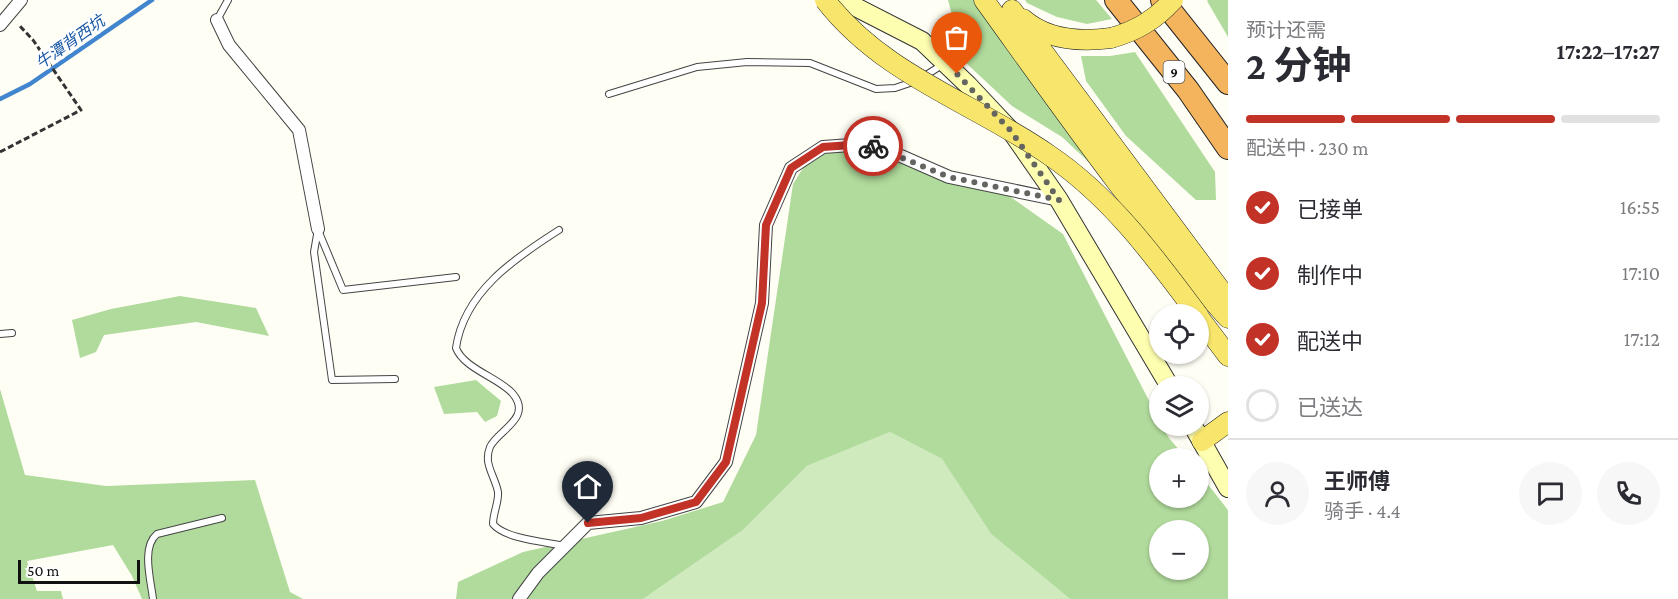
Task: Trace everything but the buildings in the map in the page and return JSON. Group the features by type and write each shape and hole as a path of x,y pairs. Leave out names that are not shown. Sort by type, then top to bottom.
{"highway":[{"name":"9","path":"1116,0 1188,90 1228,148"},
{"name":"9","path":"1162,0 1228,83"}],"main road":[{"path":"825,0 854,33 892,64 1028,140 1082,179 1136,235 1189,304"},
{"path":"984,0 1185,269 1228,318"},
{"path":"1008,5 1028,24 1063,38 1079,40 1111,38 1130,33 1147,24 1173,0"},
{"path":"1008,5 1228,300"},
{"path":"1209,331 1228,356"},
{"path":"1209,429 1228,422"}],"street":[{"path":"0,25 21,0"},
{"path":"842,0 922,41 1011,131 1059,200 1163,376"},
{"path":"217,20 229,45 298,130 318,229"},
{"path":"519,599 538,573 588,523 641,518 696,502 726,462 762,303 766,225 791,168 823,147 865,144 949,177 1059,200"},
{"path":"1199,436 1228,488"}],"lane":[{"path":"217,20 228,0"},
{"path":"609,94 698,67 747,62 810,63 876,89 895,88 922,77 945,63"},
{"path":"318,229 343,290 456,277"},
{"path":"318,229 314,252 332,380 395,379"},
{"path":"559,230 497,274 466,314 456,348 466,362 513,394 519,409 517,417 493,442 487,457 498,492 493,524 497,529 508,534 566,546"},
{"path":"0,334 12,333"},
{"path":"153,599 149,553 153,537 157,534 222,518"}],"path":[{"path":"0,152 81,110 33,40 8,14"}],"green space":[{"path":"948,0 988,0 1094,167 1062,137 1012,106 964,61"},
{"path":"1025,0 1096,0 1112,19 1087,24 1057,17"},
{"path":"1228,0 1228,37 1207,1"},
{"path":"1135,52 1215,172 1216,200 1196,200 1126,136 1086,81 1081,56 1110,56"},
{"path":"815,149 902,153 995,186 1063,234 1149,401 1149,436 1168,436 1178,448 1149,448 1149,508 1209,508 1209,486 1228,510 1228,599 1070,599 991,534 942,459 890,432 807,466 743,530 643,599 456,599 458,582 523,552 662,521 723,502 756,435 793,184"},
{"path":"180,296 256,308 269,336 196,322 104,335 96,352 80,358 72,320 111,309"},
{"path":"476,380 501,401 497,416 485,422 477,412 444,414 434,387"},
{"path":"0,389 25,475 106,486 255,480 290,592 303,599 142,599 132,576 113,545 27,561 37,591 61,591 63,599 0,599"},
{"path":"890,432 942,459 991,534 1070,599 643,599 743,530 807,466"}],"waterway":[{"name":"牛潭背西坑","path":"0,99 30,84 152,0"}],"way so far":[{"path":"873,146 949,177 1059,200 1011,131 957,74"}],"route":[{"path":"588,523 641,518 696,502 726,462 762,303 766,225 791,168 823,147 865,144 873,146"}]}
